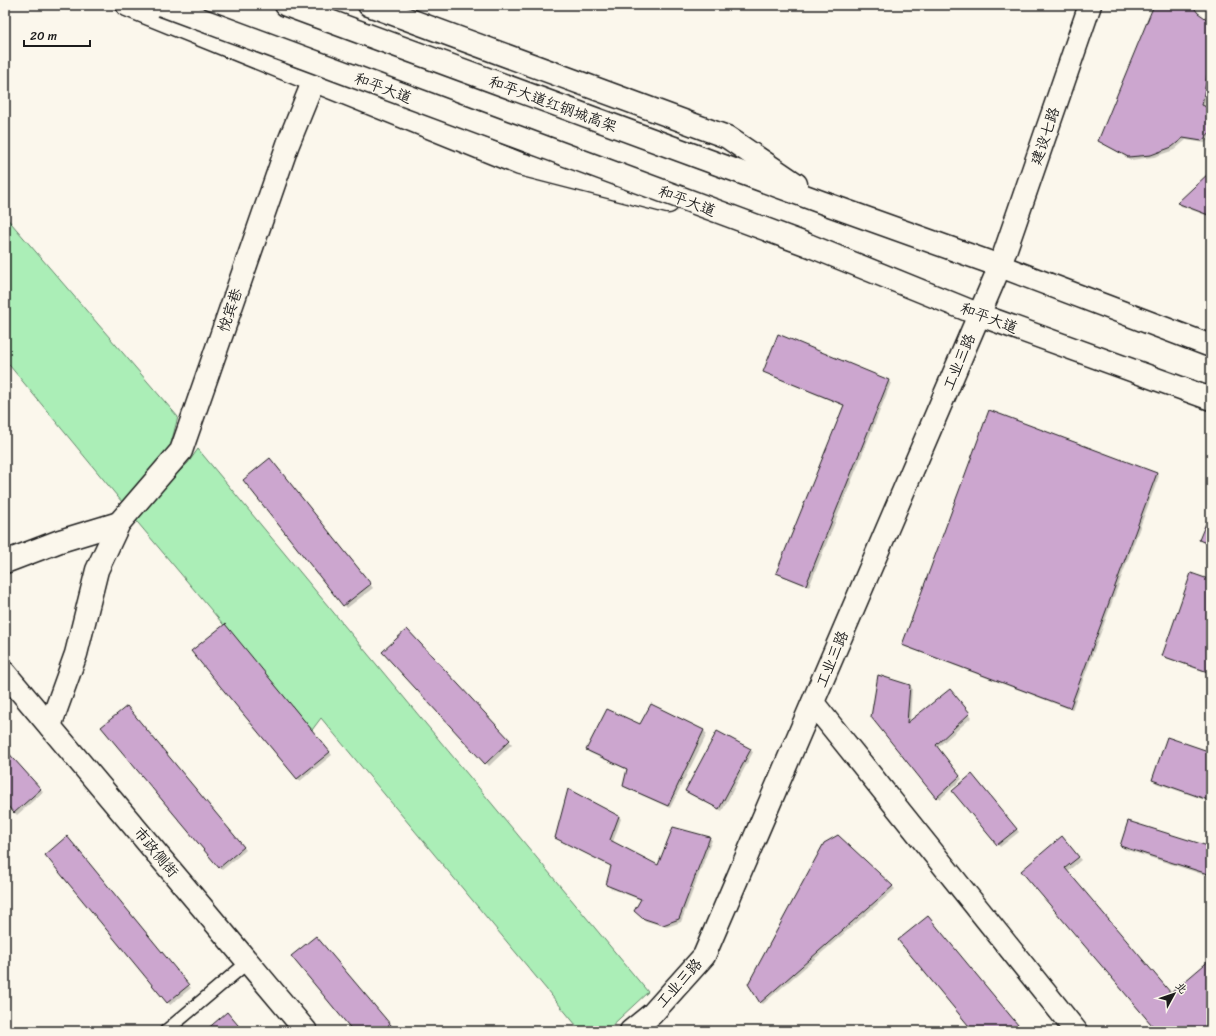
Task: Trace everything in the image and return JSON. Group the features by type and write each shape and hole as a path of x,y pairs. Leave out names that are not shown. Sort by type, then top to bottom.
{"main road":[{"path":"127,5 520,164 729,217"},
{"name":"和平大道","path":"162,5 808,246 980,315 1211,399"},
{"name":"和平大道红钢城高架","path":"286,5 821,202"},
{"path":"369,5 727,137 821,202 1000,266 1211,346"},
{"name":"建设七路","path":"1000,266 1090,5"},
{"name":"悦宾巷","path":"119,522 181,451 286,152 314,80"},
{"name":"工业三路","path":"631,1031 652,1014 704,956 1000,266"},
{"path":"5,562 60,541 119,522"},
{"path":"50,726 76,654 97,570 119,522"},
{"name":"市政侧街","path":"5,673 306,1031"},
{"path":"813,703 1076,1031"}],"lane":[{"path":"166,1031 248,962"}],"green space":[{"path":"5,216 178,417 170,447 122,502 5,360"},
{"path":"198,449 648,992 606,1031 581,1031 321,718 312,730 133,517 188,463"}],"building":[{"path":"1154,5 1192,5 1198,13 1211,22 1211,54 1202,105 1211,109 1211,131 1202,141 1183,138 1172,147 1151,155 1128,157 1098,141"},
{"path":"1211,171 1211,216 1177,203"},
{"path":"778,334 889,380 806,585 776,573 844,405 763,372"},
{"path":"989,410 1157,473 1070,708 902,645"},
{"path":"270,458 371,584 343,606 243,480"},
{"path":"1211,511 1211,545 1199,540"},
{"path":"1191,573 1211,580 1211,673 1162,656"},
{"path":"225,624 330,752 297,779 191,651"},
{"path":"407,629 510,740 485,764 382,652"},
{"path":"878,675 910,685 907,723 950,689 970,713 936,745 960,776 936,798 871,717"},
{"path":"651,704 704,730 668,806 623,786 627,769 586,750 607,709 640,724"},
{"path":"127,706 244,847 219,868 101,727"},
{"path":"717,731 751,749 719,809 685,791"},
{"path":"1167,737 1211,752 1211,801 1152,780"},
{"path":"5,749 41,789 14,813 5,803"},
{"path":"972,774 1017,829 997,845 952,791"},
{"path":"568,789 619,816 610,840 658,865 673,827 710,837 679,919 663,925 642,918 634,911 641,899 606,885 611,866 555,838"},
{"path":"1128,821 1211,847 1211,875 1120,846"},
{"path":"838,835 893,886 760,1003 748,984 824,843"},
{"path":"67,836 189,985 167,1003 45,855"},
{"path":"1062,836 1079,857 1065,868 1171,993 1211,959 1211,1026 1205,1031 1157,1031 1021,871"},
{"path":"928,916 1023,1031 973,1031 898,940"},
{"path":"316,936 396,1031 353,1031 291,956"},
{"path":"227,1012 243,1031 205,1031"}]}
